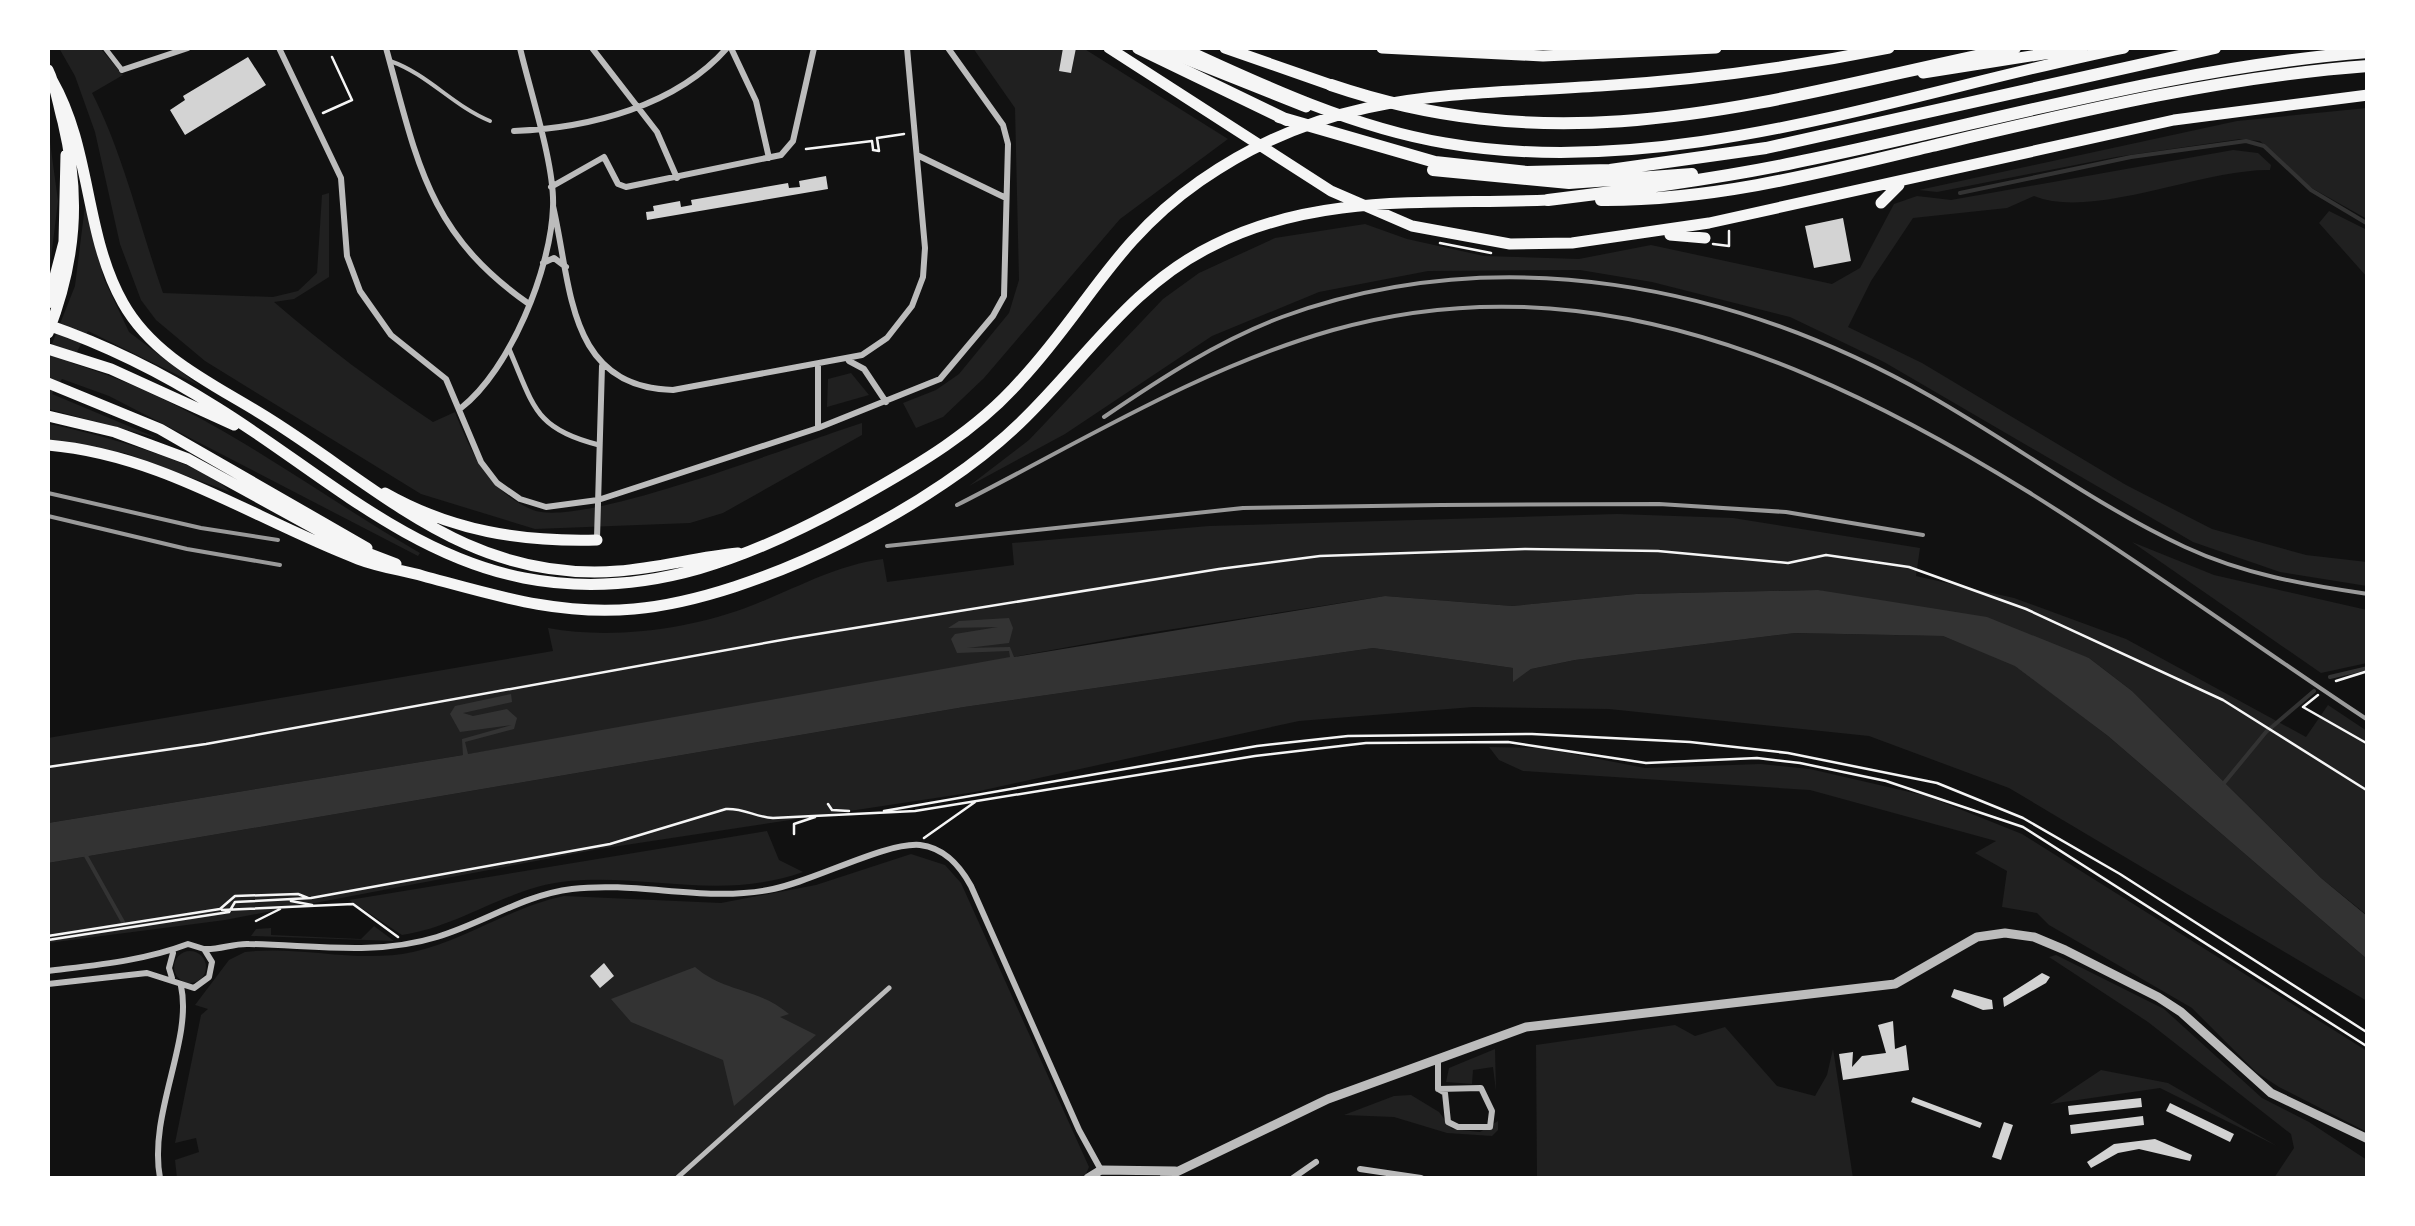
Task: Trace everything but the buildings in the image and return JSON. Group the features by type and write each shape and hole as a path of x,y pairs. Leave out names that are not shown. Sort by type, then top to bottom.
{"highway":[{"path":"1109,48 1308,177 1412,226 1510,244 1641,234 1902,182 2174,120 2368,95"},
{"path":"1138,48 1279,116 1376,155 1481,177 1604,182 1764,169"},
{"path":"1158,48 1261,92 1392,132 1504,151 1582,153 1664,146 1776,127 2124,48"},
{"path":"1182,48 1392,132"},
{"path":"1225,48 1331,85 1448,115 1550,126 1668,120 2014,48"},
{"path":"1382,48 1543,56 1716,48"},
{"path":"1444,50 1499,48"},
{"path":"1823,58 1844,48"},
{"path":"48,325 84,339 218,408 418,538 455,556 514,576 586,585 628,584 690,574 752,552 814,524 906,472 980,419 1024,378 1130,240 1190,189 1246,154 1352,111 1443,93 1613,85 1889,48"},
{"path":"1843,82 2082,48"},
{"path":"1279,116 1435,162 1550,172 1688,162 2215,48"},
{"path":"1548,200 1764,169 2160,81 2260,63 2368,52"},
{"path":"48,447 71,447 182,478 358,559 533,606 610,611 689,601 782,570 890,514 989,450 1034,410 1127,306 1166,274 1212,245 1263,224 1332,208 1635,200 1716,191 2178,92 2368,66"},
{"path":"50,75 78,136 108,268 132,318 175,360 442,535 528,564 616,571 752,552"},
{"path":"48,333 64,287 75,229 76,180 50,75"},
{"path":"48,303 65,230 66,135"},
{"path":"1881,203 1902,182"},
{"path":"1641,234 1704,240"},
{"path":"48,349 76,356 252,433"},
{"path":"53,385 124,412 194,447 383,558"},
{"path":"48,416 115,432 188,459 341,543 424,576"},
{"path":"328,461 412,507 458,526 532,540 598,540"}],"street":[{"path":"105,48 122,70 188,48"},
{"path":"279,48 340,178 348,256 360,292 391,335 441,372 461,408 481,462 508,492 546,507 598,500 818,428 930,384 950,371 1000,305 1006,284 1006,198 1005,129 948,48"},
{"path":"386,48 434,207 459,241 529,304"},
{"path":"520,48 578,321 602,365 628,382 674,390 848,360 887,338 918,294 925,248 907,48"},
{"path":"592,48 659,135 677,178"},
{"path":"514,131 539,130 638,107 686,86 729,48 756,101 769,158"},
{"path":"550,188 604,156 621,186 781,156 793,141 814,48"},
{"path":"916,155 1006,198"},
{"path":"461,408 509,349 542,264 554,206"},
{"path":"542,264 554,258 566,268"},
{"path":"509,349 546,423 560,434 599,445"},
{"path":"848,360 864,368 886,402"},
{"path":"598,540 602,365"},
{"path":"818,366 818,428"},
{"path":"48,971 173,953 188,944 204,949 244,943 384,949 438,937 518,902 560,890 596,887 701,896 750,893 797,884 900,847 920,845 952,859 973,889 1078,1130 1102,1170 1121,1175 1175,1170"},
{"path":"1164,1178 1311,1106 1544,1023 1903,980 1976,936 2005,933 2034,937 2158,997 2181,1012 2271,1093 2368,1139"},
{"path":"48,984 147,973 191,988 204,983 211,973 212,962 204,949"},
{"path":"173,953 168,968 173,980"},
{"path":"181,986 182,1010"},
{"path":"160,1178 156,1143 182,1010 191,988"},
{"path":"677,1178 889,988"},
{"path":"1438,1062 1438,1089"},
{"path":"1481,1088 1492,1111 1490,1127 1470,1128 1448,1122 1445,1093 1438,1089 1481,1088"},
{"path":"1293,1178 1316,1162"},
{"path":"1360,1169 1422,1178"},
{"path":"1088,1178 1102,1170"}],"lane":[{"path":"390,61 412,69 466,109 490,121"}],"path":[{"path":"332,56 355,108"},
{"path":"324,114 352,100"},
{"path":"806,149 872,141 874,152 879,151 877,138 906,134"},
{"path":"1704,240 1730,246 1729,235"},
{"path":"1428,240 1508,253"},
{"path":"48,767 206,744 793,638 1219,569 1320,556 1526,549 1658,551 1788,563 1826,555 1909,567 2026,608 2222,700 2368,791"},
{"path":"2336,681 2368,671"},
{"path":"2318,695 2303,707 2368,744"},
{"path":"229,912 235,902 309,898 610,844 688,818 743,808 758,817 869,814 1257,746 1348,736 1532,734 1690,742 1788,752 1937,783 2024,818 2368,1032"},
{"path":"883,812 976,802 1271,753 1366,744 1532,744 1646,763 1757,758 1886,780 2022,827 2368,1046"},
{"path":"921,840 976,802"},
{"path":"828,804 852,814"},
{"path":"794,834 794,824 815,816"},
{"path":"220,909 234,896 298,894 309,898"},
{"path":"284,899 314,906"},
{"path":"48,938 229,912 353,904 404,941"},
{"path":"256,921 281,908"},
{"path":"48,938 220,909 229,912"}],"shaded area":[{"path":"59,48 100,48 123,75 92,93 122,165 163,293 273,297 298,291 317,273 322,195 329,193 329,277 294,299 274,302 352,365 433,422 455,412 475,456 493,482 533,510 558,512 642,496 862,423 862,435 723,513 690,523 535,529 421,494 205,361 156,320 141,300 120,244 95,132 75,76"},
{"path":"973,48 1083,48 1228,139 1120,219 984,378 943,417 916,428 903,403 936,390 959,374 1009,313 1019,280 1015,108"},
{"path":"2367,108 2367,219 2310,187 2260,141 2240,139 2116,157 1937,192 1919,190 2237,121"},
{"path":"48,127 58,201 48,283"},
{"path":"2233,150 2258,153 2271,165 2270,170 2212,177 2116,198 2058,202 2034,196 2007,208 1913,218 1871,281 1848,327 1922,363 2126,485 2212,529 2306,555 2367,562 2367,586 2280,572 2193,542 1884,362 1790,317 1652,282 1580,270 1428,271 1319,292 1212,336 1065,434 969,486 1029,440 1163,299 1199,273 1275,238 1365,224 1407,239 1484,256 1579,259 1651,245 1832,284 1860,268 1894,204 1917,196 1951,200"},
{"path":"85,206 104,279 129,332 200,386 88,331 71,363 118,379 208,422 420,553 418,556 109,396 62,379 52,394 157,438 48,409 48,354 75,286"},
{"path":"2329,211 2367,230 2367,277 2319,223"},
{"path":"851,373 869,395 827,407 828,379"},
{"path":"48,424 173,460 217,481 230,492 125,453 48,442"},
{"path":"1617,514 1733,518 1920,548 1916,576 2014,598 2126,639 2306,737 2328,705 2367,731 2368,916 2321,878 2132,691 2089,658 1818,590 1636,594 1512,606 1385,596 1135,635 567,738 48,823 48,738 553,651 548,628 599,633 678,626 753,605 866,562 883,559 887,582 1014,565 1012,543 1209,526"},
{"path":"2132,542 2214,575 2367,610 2367,663 2321,673"},
{"path":"1818,590 1987,617 2089,658 2132,691 2321,878 2367,916 2367,959 2108,736 2015,666 1943,636 1795,633 1575,660 1531,669 1513,682 1513,668 1373,648 964,707 48,863 48,823 463,755 462,739 512,725 460,732 450,714 455,706 511,694 512,702 463,713 473,716 507,709 517,718 514,729 465,742 468,754 1010,657 1009,651 957,653 951,639 955,634 998,627 948,628 959,621 1009,618 1013,628 1009,643 967,648 1010,647 1014,657 1385,596 1512,606 1636,594"},
{"path":"1795,633 1943,636 2015,665 2108,736 2367,959 2367,1001 2009,788 1869,736 1609,709 1473,707 1299,721 975,792 599,849 225,920 48,943 48,863 964,707 1373,648 1513,668 1513,681 1531,669 1575,660"},
{"path":"1489,747 1542,748 1645,768 1761,764 1810,769 1927,796 2022,834 2367,1051 2367,1132 2256,1072 2192,1008 2049,925 2037,913 2002,907 2007,871 1975,853 1996,841 1810,790 1523,771 1499,760"},
{"path":"767,831 779,860 803,872 743,885 599,880 547,884 444,924 402,935 349,900"},
{"path":"911,854 945,865 961,883 1089,1167 1084,1178 177,1178 175,1160 199,1152 196,1138 175,1143 201,1015 208,1009 195,1005 229,960 245,952 371,956 413,952 564,896 721,903 816,885"},
{"path":"374,926 394,941 251,936 256,929 271,928 271,935 361,939"},
{"path":"190,951 201,956 206,967 201,978 190,983 179,978 174,967 179,956"},
{"path":"2056,955 2164,1009 2262,1098 2309,1122 2367,1160 2367,1178 2274,1178 2294,1148 2291,1134 2148,1022 2049,957"},
{"path":"695,967 718,982 766,999 789,1014 780,1017 816,1035 734,1106 723,1060 631,1022 611,999"},
{"path":"1675,1025 1695,1036 1725,1027 1777,1086 1815,1096 1827,1075 1833,1049 1853,1178 1537,1178 1536,1045"},
{"path":"1495,1049 1496,1091 1493,1067 1473,1070 1472,1084 1446,1082 1449,1068"},
{"path":"2101,1070 2168,1083 2277,1146 2160,1088 2050,1104"},
{"path":"1411,1095 1439,1112 1452,1129 1480,1132 1498,1121 1498,1130 1492,1136 1447,1133 1394,1117 1344,1115 1394,1096"}],"waterway":[{"path":"1960,193 2131,157 2246,141 2264,146 2311,190 2368,224"},
{"path":"2330,677 2368,668"},
{"path":"2224,783 2266,732 2314,691"},
{"path":"86,856 123,922"}],"railway":[{"path":"1104,417 1235,337 1282,317 1364,293 1448,280 1531,278 1614,285 1696,301 1776,325 1855,357 1930,396 2119,513 2185,547 2275,577 2368,594"},
{"path":"957,505 1188,386 1333,330 1477,307 1616,317 1752,353 1883,410 2011,481 2368,720"},
{"path":"48,493 201,528 278,540"},
{"path":"887,546 1243,508 1441,505 1659,504 1786,512 1923,535"},
{"path":"48,516 187,549 280,565"}]}
